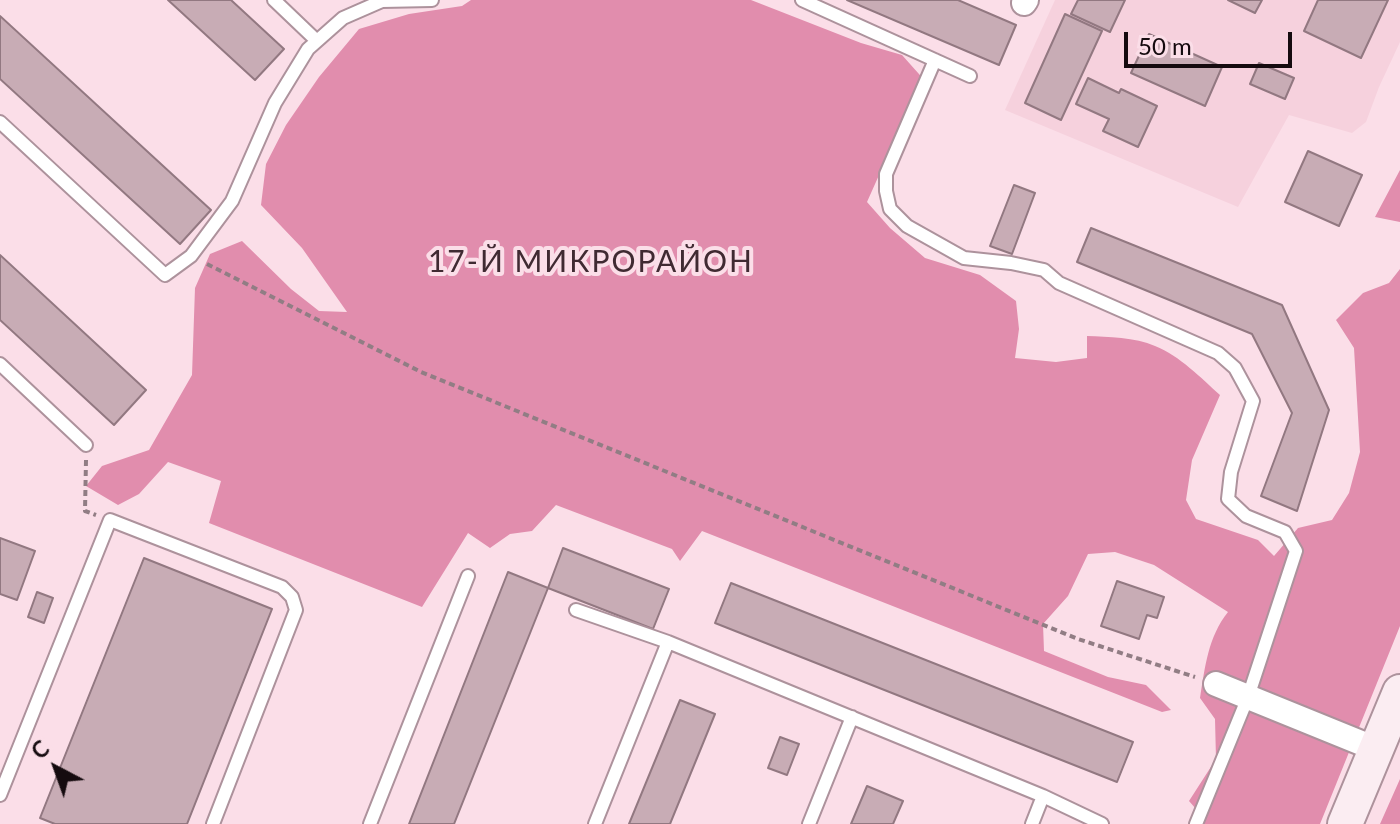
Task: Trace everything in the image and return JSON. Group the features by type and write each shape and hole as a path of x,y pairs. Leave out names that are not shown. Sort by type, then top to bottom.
{"main road":[{"path":"1345,824 1400,692"}],"street":[{"path":"1216,684 1376,749"}],"lane":[{"path":"274,0 317,41"},
{"path":"0,122 165,275 191,256 232,201 275,103 308,49 343,18 382,1 432,0"},
{"path":"802,0 970,76"},
{"path":"935,60 886,174 890,209 907,226 964,258 1044,270 1059,283 1218,353 1235,368 1253,401 1231,472 1228,499 1246,516 1285,532 1296,551 1248,697 1196,824"},
{"path":"0,364 86,445"},
{"path":"0,795 110,520 282,587 292,597 296,610 213,824"},
{"path":"370,824 468,576"},
{"path":"576,610 668,642 1043,796 1102,824"},
{"path":"595,824 668,642"},
{"path":"809,824 852,717"},
{"path":"1032,824 1043,796"}],"path":[{"path":"191,256 421,372 1078,639 1216,684"},
{"path":"86,445 85,511 110,520"}],"shaded area":[{"path":"471,0 751,0 861,43 902,55 927,83 900,128 867,202 890,228 925,258 980,275 1016,301 1019,329 1015,358 1056,362 1087,358 1087,336 1147,343 1182,361 1220,395 1192,460 1186,500 1196,519 1258,540 1274,556 1298,528 1332,520 1349,493 1360,452 1354,348 1336,320 1363,293 1389,283 1400,269 1400,626 1320,824 1200,824 1203,817 1189,801 1216,759 1215,719 1200,698 1212,642 1228,612 1154,565 1115,552 1088,554 1068,596 1043,624 1044,651 1108,677 1146,685 1171,710 1162,712 702,531 680,561 672,549 556,505 532,531 510,534 490,548 468,533 422,607 209,523 221,481 168,462 139,494 118,505 86,486 102,466 149,450 192,375 195,288 210,254 242,241 291,289 319,311 347,312 302,248 261,205 266,164 286,125 319,77 359,29 409,14 462,6"},
{"path":"1055,0 1400,0 1400,42 1366,122 1352,133 1289,115 1238,207 1005,110"},
{"path":"1400,170 1400,222 1375,217"},
{"path":"1400,779 1400,824 1380,824"}],"building":[{"path":"168,0 231,0 284,49 255,80"},
{"path":"847,0 958,0 1016,25 999,65"},
{"path":"1078,0 1125,0 1110,32 1071,14"},
{"path":"1228,0 1262,0 1255,13"},
{"path":"1318,0 1388,0 1361,58 1304,31"},
{"path":"1065,14 1102,31 1061,120 1025,103"},
{"path":"0,16 211,210 180,244 0,79"},
{"path":"1149,34 1222,67 1205,106 1131,73"},
{"path":"1259,63 1294,78 1285,99 1250,84"},
{"path":"1088,78 1157,106 1138,147 1103,131 1109,119 1076,104"},
{"path":"1308,151 1362,175 1339,226 1285,202"},
{"path":"1014,185 1035,193 1012,254 990,246"},
{"path":"1091,228 1282,305 1329,410 1297,511 1261,496 1292,413 1252,334 1077,262"},
{"path":"0,255 146,390 114,425 0,320"},
{"path":"0,538 35,551 17,600 0,594"},
{"path":"563,548 669,589 653,629 548,588"},
{"path":"144,558 272,609 187,824 55,824 40,818"},
{"path":"508,572 548,588 454,824 409,824"},
{"path":"1117,581 1164,597 1157,618 1147,615 1139,639 1101,626"},
{"path":"731,583 1133,742 1117,782 715,623"},
{"path":"37,592 53,598 44,623 28,617"},
{"path":"680,700 715,714 670,824 629,824"},
{"path":"780,737 799,744 787,775 768,768"},
{"path":"867,786 903,801 893,824 851,824"}],"district":[{"name":"17-Й МИКРОРАЙОН","path":"591,262"}]}
